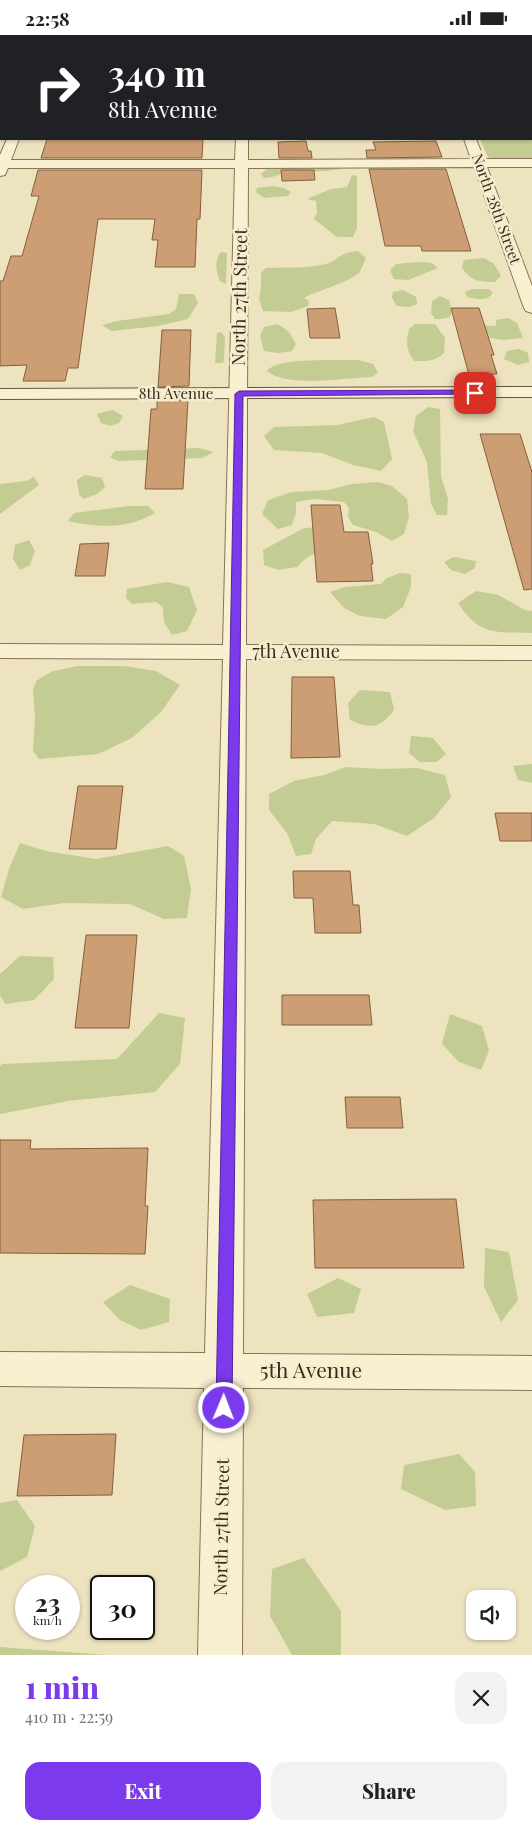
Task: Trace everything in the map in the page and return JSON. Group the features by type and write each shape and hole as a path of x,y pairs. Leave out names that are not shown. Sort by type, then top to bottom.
{"street":[{"path":"13,140 1,166 241,151 478,163 532,163"},
{"name":"North 28th Street","path":"470,140 532,308"},
{"name":"North 27th Street","path":"220,1655 241,151"},
{"name":"8th Avenue","path":"0,394 532,392"},
{"name":"7th Avenue","path":"0,651 532,653"},
{"name":"5th Avenue","path":"0,1369 532,1373"}],"green space":[{"path":"480,140 532,140 532,160 488,157"},
{"path":"333,166 342,169 286,173 267,178 264,178 261,174 267,169"},
{"path":"352,175 357,176 357,228 353,237 337,237 314,219 317,213 316,201 307,199 331,189 347,187"},
{"path":"273,186 284,188 291,192 288,196 264,198 256,192 257,188"},
{"path":"358,251 366,258 359,273 354,277 304,298 309,301 308,306 291,312 263,311 259,299 261,273 266,268 319,266 343,254"},
{"path":"221,252 227,253 226,284 220,281 217,270 217,259"},
{"path":"484,258 494,264 501,276 495,282 476,280 468,275 462,267 464,260"},
{"path":"431,263 438,268 408,280 394,279 390,270 396,264"},
{"path":"472,289 489,289 493,293 484,299 467,297 465,292"},
{"path":"403,290 416,297 417,304 409,307 397,306 392,298 393,292"},
{"path":"179,294 194,294 198,303 188,319 158,326 111,331 102,325 117,321 169,314 176,309"},
{"path":"440,296 449,300 452,311 450,317 435,319 431,313 432,301"},
{"path":"508,318 517,323 523,338 504,340 477,336 481,325 496,326 496,320"},
{"path":"278,324 289,332 296,344 292,351 278,353 264,351 260,336 264,327"},
{"path":"415,324 435,324 445,338 444,353 441,356 426,361 414,361 409,353 407,342 409,329"},
{"path":"221,332 225,337 224,360 223,363 215,363 217,333"},
{"path":"519,349 528,353 529,362 518,365 504,359 507,351"},
{"path":"358,360 373,364 378,372 372,377 302,381 276,376 267,371 271,367 284,363"},
{"path":"428,407 440,409 441,476 448,499 447,515 437,515 431,504 427,462 413,431 416,416"},
{"path":"113,410 123,416 119,423 110,426 101,423 97,414"},
{"path":"374,417 384,422 392,459 381,471 353,465 322,453 274,450 264,436 274,427 338,425"},
{"path":"199,448 213,452 203,458 118,461 110,457 115,451"},
{"path":"85,475 102,478 105,487 97,494 83,499 79,494 77,480"},
{"path":"34,477 39,485 0,514 0,484 26,481"},
{"path":"378,482 392,486 407,499 409,517 404,534 392,541 376,532 353,525 348,517 349,508 344,502 314,499 296,502 296,513 292,525 278,529 262,514 268,500 292,492 328,490 352,484"},
{"path":"129,506 148,506 155,513 134,522 113,526 68,521 74,513"},
{"path":"325,527 347,553 325,552 314,554 297,567 278,570 264,565 263,550 304,528"},
{"path":"29,540 35,551 30,565 20,570 13,559 15,545"},
{"path":"454,557 476,561 475,568 465,574 451,570 444,562"},
{"path":"400,573 411,574 411,587 403,607 386,619 360,616 344,608 330,592 345,587 381,584 387,578"},
{"path":"167,582 189,587 197,610 187,631 172,635 164,622 163,608 157,602 132,604 126,598 127,589"},
{"path":"476,591 498,595 525,610 532,611 532,633 498,632 481,627 473,621 458,603"},
{"path":"78,666 124,666 156,671 180,685 161,712 132,738 98,754 39,759 33,751 35,715 33,691 36,681 53,671"},
{"path":"360,690 390,692 394,710 384,721 374,726 350,720 348,703"},
{"path":"411,736 433,738 446,754 437,762 420,762 409,753"},
{"path":"532,764 532,783 518,780 513,766"},
{"path":"346,767 381,769 417,768 445,775 451,797 434,818 407,836 374,824 332,821 316,839 311,854 296,856 287,833 269,810 269,794 294,781 324,775"},
{"path":"20,843 46,851 96,859 168,846 184,856 191,889 187,918 164,919 130,904 64,903 23,909 1,897 10,866"},
{"path":"20,956 53,957 54,979 34,1000 5,1004 0,995 0,974"},
{"path":"159,1013 185,1018 180,1064 155,1092 68,1101 0,1114 0,1066 2,1064 117,1059"},
{"path":"450,1014 482,1026 489,1051 481,1070 459,1062 442,1044"},
{"path":"485,1248 509,1252 518,1300 501,1322 484,1287"},
{"path":"338,1278 361,1289 354,1313 317,1317 307,1294"},
{"path":"130,1285 170,1299 169,1322 141,1330 120,1320 103,1302"},
{"path":"459,1454 475,1472 476,1506 445,1510 401,1489 404,1465"},
{"path":"17,1500 35,1526 27,1557 0,1571 0,1503"},
{"path":"304,1558 341,1611 341,1655 292,1655 270,1616 272,1569"},
{"path":"0,1647 107,1655 0,1655"}],"building":[{"path":"47,140 203,140 202,158 41,158"},
{"path":"306,141 312,158 279,158 278,142"},
{"path":"436,141 442,157 367,158 366,150 376,150 373,142"},
{"path":"369,169 446,169 471,251 422,251 421,246 385,246"},
{"path":"38,170 202,170 200,219 197,219 195,267 155,267 158,240 152,240 155,219 98,219 78,368 68,368 65,381 23,381 27,365 0,366 0,281 3,281 11,256 22,256 39,196 31,196"},
{"path":"281,170 314,170 315,180 282,181"},
{"path":"335,308 340,338 310,338 307,309"},
{"path":"451,308 479,308 494,355 491,355 497,374 469,375"},
{"path":"162,330 191,330 189,386 158,387"},
{"path":"157,400 188,400 183,489 145,489 151,409 157,409"},
{"path":"480,434 520,434 532,472 532,589 524,590"},
{"path":"311,505 340,505 344,532 368,532 373,564 371,564 373,581 317,582"},
{"path":"109,543 105,576 75,576 80,544"},
{"path":"292,677 334,677 340,757 291,758"},
{"path":"78,786 123,786 116,849 69,849"},
{"path":"495,813 532,813 532,841 500,841"},
{"path":"293,871 350,871 353,905 359,905 361,933 315,933 313,898 294,898"},
{"path":"86,935 137,935 129,1028 75,1028"},
{"path":"282,995 369,995 372,1025 282,1025"},
{"path":"345,1097 400,1097 403,1128 347,1128"},
{"path":"0,1140 31,1140 30,1149 148,1148 145,1206 148,1206 145,1254 0,1253"},
{"path":"456,1199 464,1268 315,1268 313,1200"},
{"path":"116,1434 112,1495 17,1496 24,1435"}],"route":[{"path":"224,1408 239,394 475,393"}]}
